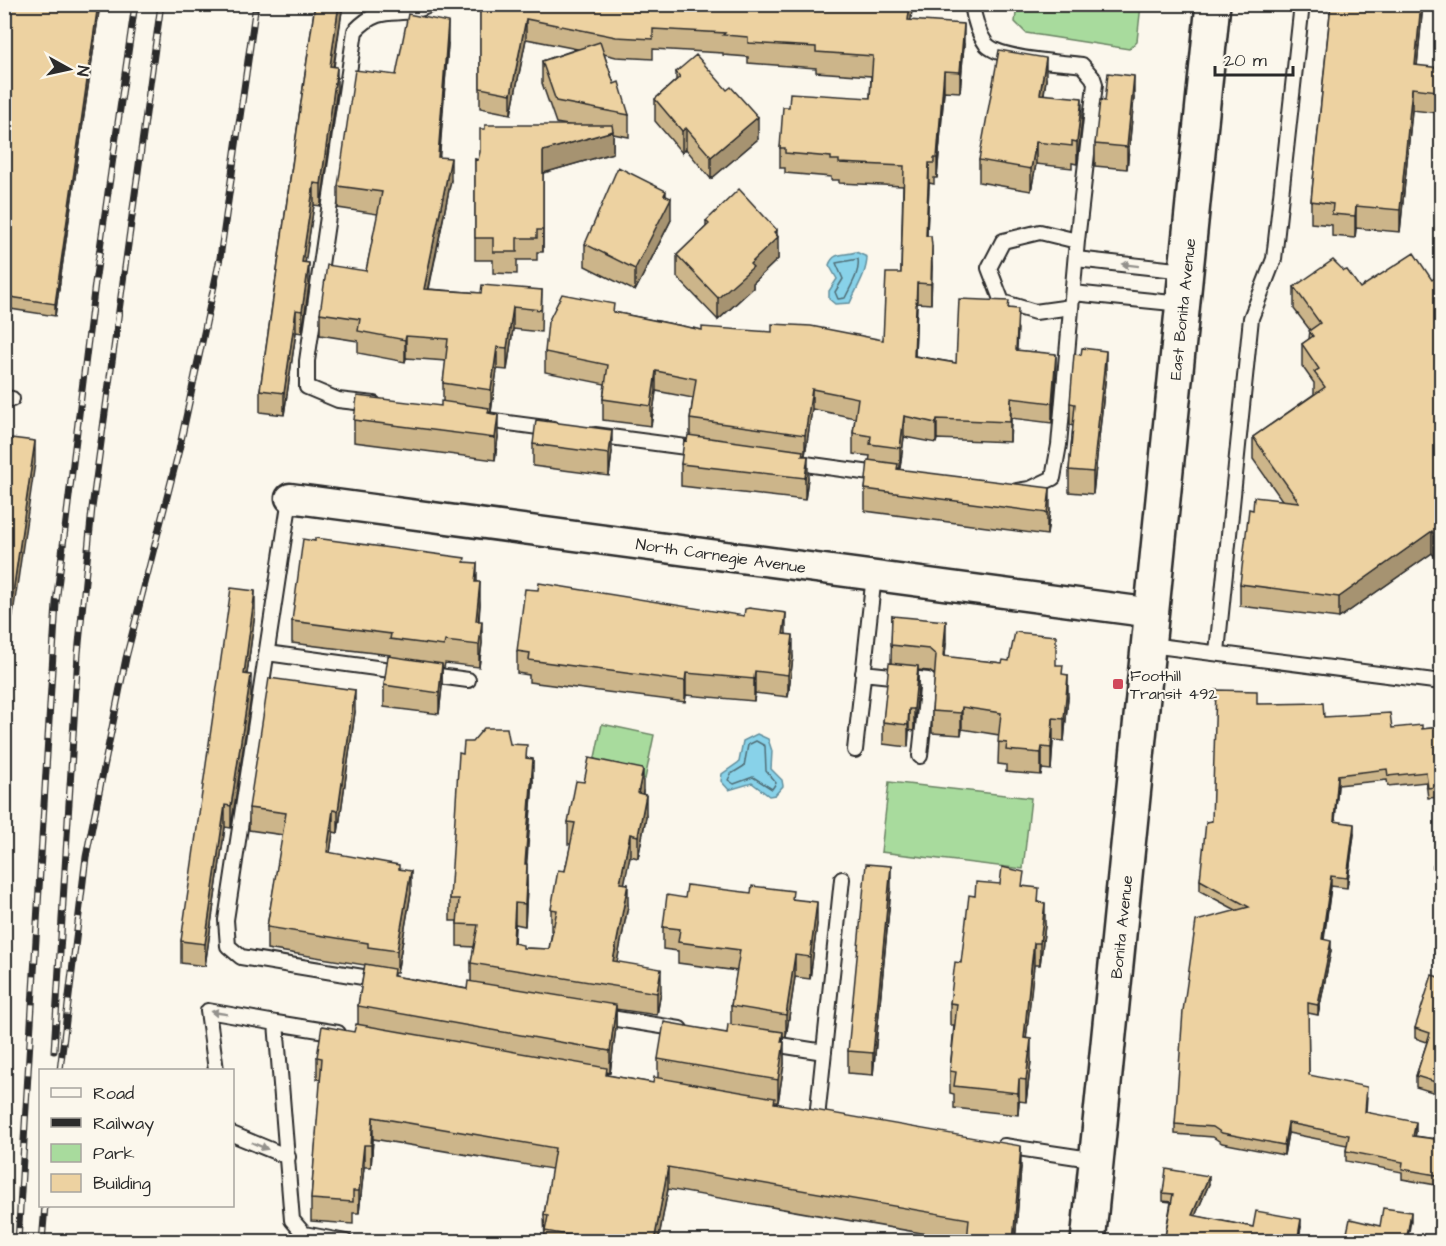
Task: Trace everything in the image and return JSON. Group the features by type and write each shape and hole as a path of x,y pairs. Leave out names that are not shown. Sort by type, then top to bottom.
{"main road":[{"name":"East Bonita Avenue","path":"1153,613 1213,4"},
{"name":"Bonita Avenue","path":"1089,1242 1153,613"}],"street":[{"name":"North Carnegie Avenue","path":"290,498 1153,613"}],"lane":[{"path":"393,407 338,399 307,387 307,361 355,31 366,13 380,8 423,9 431,4"},
{"path":"972,4 974,20 987,45 1005,54 1082,65 1095,84 1077,241 1059,445 1053,478 1030,489 998,490"},
{"path":"1217,652 1251,318 1274,259 1302,4"},
{"path":"1077,241 1040,232 1003,241 989,268 1002,302 1035,312 1072,300 1182,304"},
{"path":"1076,259 1185,271"},
{"path":"460,416 718,452"},
{"path":"774,459 898,477"},
{"path":"290,498 226,920 228,946 241,957 399,983"},
{"path":"855,750 874,575"},
{"path":"1150,645 1442,681"},
{"path":"267,653 468,680"},
{"path":"863,673 928,681 920,756"},
{"path":"817,1118 842,879"},
{"path":"216,1069 208,1011 357,1036"},
{"path":"584,1013 698,1032"},
{"path":"276,1023 292,1220 304,1234 346,1242"},
{"path":"755,1041 824,1052"},
{"path":"234,1135 288,1157"},
{"path":"994,1145 1097,1160"}],"green space":[{"path":"1017,5 1141,5 1137,41 1129,49 1026,33 1015,22"},
{"path":"602,724 654,735 645,779 593,767"},
{"path":"889,782 1031,798 1023,869 881,852"}],"water":[{"path":"856,252 867,257 863,275 850,303 835,304 829,299 829,291 837,279 829,265 837,256"},
{"path":"757,734 768,739 772,751 771,769 782,780 783,786 775,795 769,796 752,783 729,790 721,781 722,774 739,762 743,741"}],"building":[{"path":"4,4 98,4 55,304 4,296"},
{"path":"315,4 339,4 330,66 337,67 321,184 314,183 302,262 309,263 302,311 296,310 284,393 260,390"},
{"path":"480,4 910,4 908,20 964,24 960,72 944,71 937,158 934,158 934,163 929,163 926,236 931,236 931,284 917,283 914,356 956,363 959,299 1009,301 1008,308 1018,309 1016,350 1056,354 1052,403 1011,398 1010,422 937,419 936,423 904,416 900,448 870,444 871,436 853,433 858,398 812,389 805,435 690,419 696,379 656,371 651,406 603,399 608,365 545,352 548,322 562,294 614,304 613,312 702,330 702,327 772,332 772,324 811,326 883,340 886,273 901,273 904,166 839,163 839,160 831,160 831,157 785,153 785,148 780,148 783,107 789,107 790,93 870,98 873,56 816,52 816,47 748,43 748,37 723,35 725,33 653,29 653,39 616,37 526,19 511,94 480,88"},
{"path":"1331,4 1421,4 1415,65 1441,68 1438,91 1412,88 1400,210 1356,206 1355,216 1332,214 1333,204 1311,201"},
{"path":"408,14 448,22 438,157 451,158 424,289 481,293 482,285 542,290 541,310 513,307 507,348 497,347 491,390 443,383 448,339 406,336 405,340 358,331 360,319 320,313 327,265 366,271 382,192 338,186 355,70 396,75"},
{"path":"600,42 614,84 619,82 629,115 556,101 542,61"},
{"path":"999,50 1046,58 1040,94 1082,98 1077,142 1072,141 1072,146 1036,142 1031,169 979,160"},
{"path":"696,55 727,90 731,87 758,117 711,157 686,128 682,131 655,99 680,77 676,72"},
{"path":"1108,73 1134,76 1127,147 1095,144 1100,100 1105,101"},
{"path":"485,125 612,125 613,131 543,151 543,230 537,230 537,238 517,238 517,252 493,252 493,238 475,238 475,159 478,160 480,152 480,129 485,129"},
{"path":"618,167 666,191 664,195 671,198 635,269 585,244"},
{"path":"739,189 777,230 774,232 778,237 750,264 753,267 718,298 677,255 709,224 706,221"},
{"path":"1414,253 1432,280 1442,273 1442,545 1432,531 1339,597 1240,584 1249,509 1253,510 1254,497 1299,502 1253,437 1325,387 1314,372 1319,369 1302,344 1313,336 1309,331 1320,323 1294,287 1333,260 1344,271 1347,270 1360,288"},
{"path":"1082,348 1106,351 1093,472 1069,470 1075,404 1070,403 1074,354 1081,355"},
{"path":"357,396 441,406 441,401 489,408 488,413 498,415 495,438 354,420"},
{"path":"536,420 612,430 609,454 533,444"},
{"path":"688,435 803,451 802,456 808,456 805,478 681,464 684,440 687,441"},
{"path":"11,438 35,441 4,654 4,464 7,464"},
{"path":"868,460 898,464 897,469 1050,488 1047,513 865,489"},
{"path":"315,538 465,558 464,562 477,563 475,582 480,582 476,621 482,621 479,645 445,641 444,646 390,639 391,634 292,621 303,539 315,541"},
{"path":"539,583 744,616 745,609 749,608 786,613 783,634 793,635 788,675 755,671 754,679 686,673 685,681 529,660 530,653 517,651 525,589 538,590"},
{"path":"231,588 255,591 244,674 251,675 231,806 225,805 205,944 181,941"},
{"path":"892,616 946,621 943,656 1002,663 1003,660 1009,661 1015,632 1056,636 1056,665 1063,665 1062,674 1068,675 1064,719 1053,718 1051,748 1042,747 1041,753 1006,750 1007,743 998,742 1001,713 962,707 961,713 932,711 936,655 929,649 891,645"},
{"path":"388,656 442,664 439,693 384,685"},
{"path":"889,663 918,666 914,709 909,709 908,725 883,722"},
{"path":"269,678 355,690 338,811 333,810 327,852 399,865 399,869 411,871 397,951 368,947 368,943 267,927 286,813 249,808"},
{"path":"1216,690 1257,691 1257,704 1323,703 1324,717 1390,713 1392,728 1422,725 1422,729 1442,727 1442,786 1428,788 1426,772 1388,776 1387,769 1338,775 1334,821 1354,824 1347,878 1331,876 1322,939 1331,941 1318,1005 1308,1003 1309,1075 1367,1087 1365,1112 1416,1122 1413,1136 1442,1140 1442,1176 1402,1169 1403,1162 1346,1151 1349,1135 1288,1123 1284,1145 1222,1133 1213,1127 1175,1124 1183,1011 1196,921 1249,907 1200,880 1206,822 1212,821"},
{"path":"484,728 507,728 510,744 527,745 526,758 533,759 525,864 527,864 525,904 515,903 513,943 523,945 523,948 549,949 557,910 551,909 558,870 565,871 575,823 568,822 576,781 584,782 589,758 643,769 638,793 646,795 638,836 630,834 620,883 628,884 613,961 661,969 657,993 471,963 478,925 457,924 459,899 450,899 459,753 463,754 464,742 472,742"},
{"path":"866,864 891,866 873,1053 848,1051"},
{"path":"1442,864 1442,903 1433,866"},
{"path":"1002,867 1024,872 1022,886 1039,888 1038,902 1045,903 1040,943 1034,943 1031,968 1024,1038 1031,1039 1026,1080 1019,1079 1018,1093 954,1086 956,1072 950,1071 957,1004 950,1003 955,962 961,963 969,895 975,896 976,882 1000,884"},
{"path":"687,885 751,893 752,886 793,891 792,899 817,902 810,957 795,955 786,1015 731,1006 740,950 678,942 680,929 663,927 667,895 685,898"},
{"path":"365,964 394,969 393,976 467,989 468,981 616,1005 610,1051 358,1006"},
{"path":"1432,975 1442,978 1442,1084 1416,1076 1430,1033 1415,1028"},
{"path":"664,1022 727,1033 728,1024 783,1032 781,1042 784,1042 778,1080 658,1059"},
{"path":"356,1024 607,1068 606,1075 653,1083 654,1077 775,1098 774,1103 1021,1146 1013,1242 967,1242 969,1219 668,1167 654,1242 606,1242 545,1231 548,1216 544,1215 555,1148 373,1117 371,1145 364,1145 359,1191 353,1191 353,1202 311,1199 322,1058 317,1057 322,1026 354,1032"},
{"path":"1166,1169 1209,1176 1192,1215 1253,1227 1256,1211 1301,1219 1297,1242 1164,1242 1173,1194 1163,1193"},
{"path":"1383,1208 1411,1212 1406,1242 1345,1242 1350,1219 1380,1226"}],"railway":[{"path":"18,1242 56,603 95,283 135,4"},
{"path":"54,1051 78,654 92,508 161,4"},
{"path":"60,1069 86,857 126,658 179,450 220,258 256,4"},
{"path":"42,1242 45,1207"}],"place":[{"name":"Foothill Transit 492","path":"1118,684"}]}
